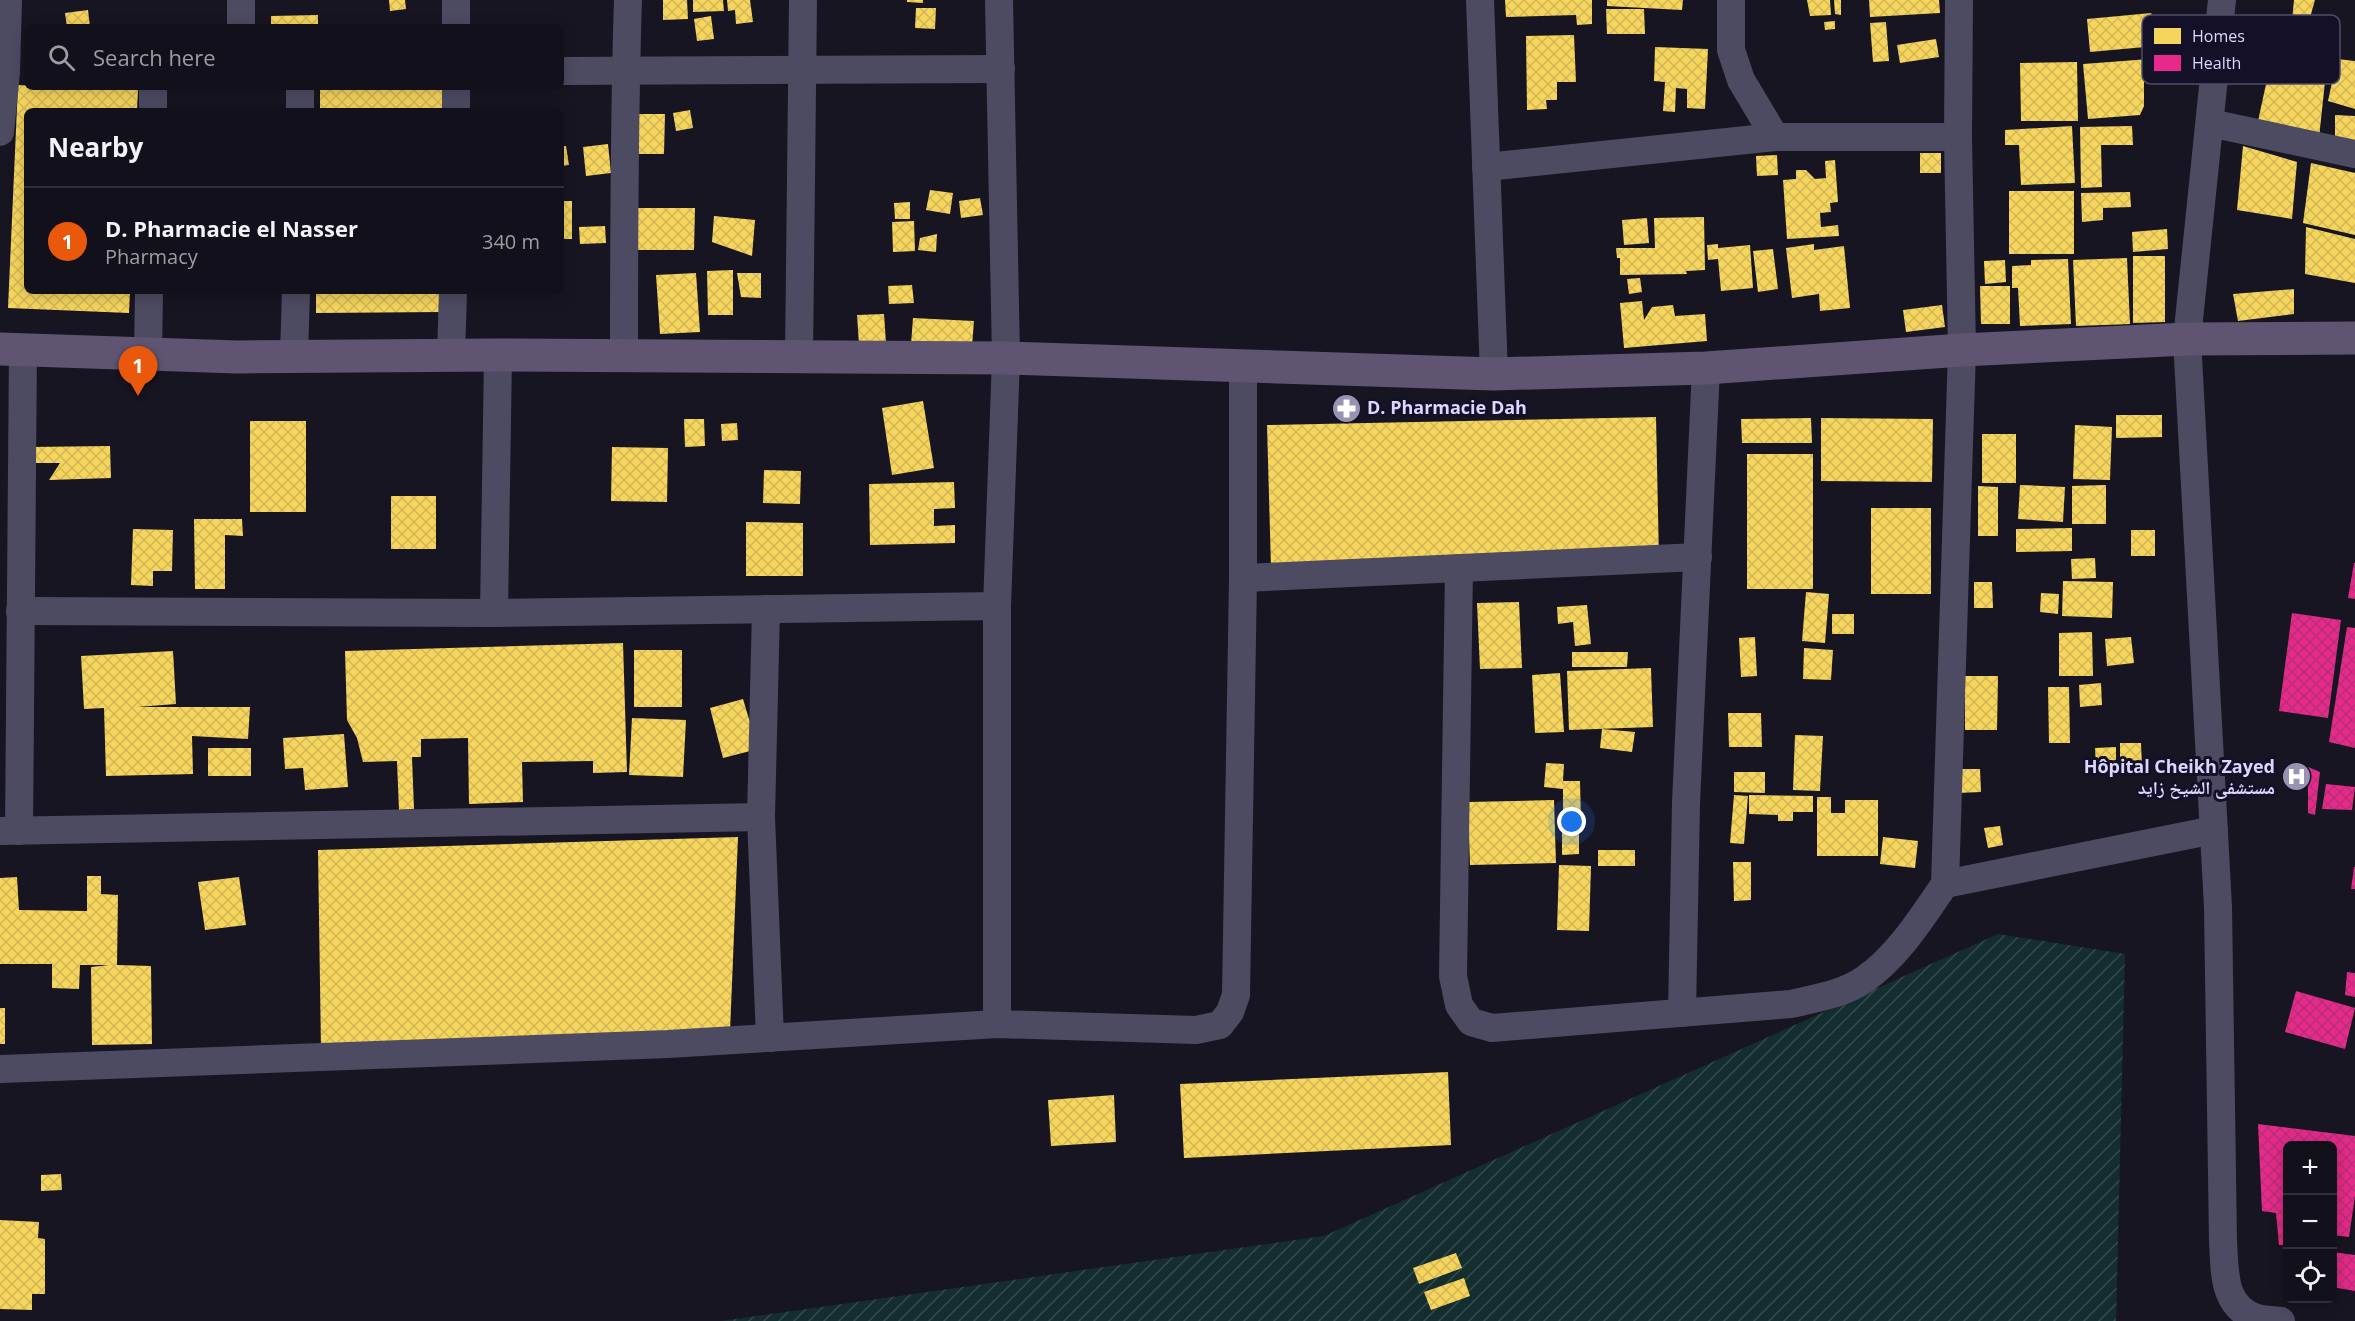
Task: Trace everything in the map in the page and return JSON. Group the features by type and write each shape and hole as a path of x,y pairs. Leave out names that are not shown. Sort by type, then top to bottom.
{"main road":[{"path":"12,349 148,355 1006,358 1494,374 1706,368 1962,350 2187,339 2355,338"}],"street":[{"path":"0,132 11,72 8,0"},
{"path":"241,0 241,24"},
{"path":"456,0 456,24"},
{"path":"624,356 628,0"},
{"path":"799,357 803,0"},
{"path":"997,1024 997,606 1006,358 999,0"},
{"path":"1480,0 1494,374"},
{"path":"1731,0 1731,50 1741,80 1775,137"},
{"path":"1459,568 1453,976 1459,1005 1471,1022 1492,1028 1791,1004 1830,995 1865,980 1902,945 1945,884 1962,350 1958,137 1959,0"},
{"path":"2221,15 2222,0"},
{"path":"564,71 1001,69"},
{"path":"2214,84 2187,339 2218,907 2223,1241 2226,1284 2233,1302 2256,1318 2281,1321"},
{"path":"153,90 153,108"},
{"path":"300,90 300,108"},
{"path":"456,90 456,108"},
{"path":"2210,123 2355,154"},
{"path":"1486,167 1775,137 1958,137"},
{"path":"148,355 150,294"},
{"path":"294,356 296,294"},
{"path":"452,355 453,294"},
{"path":"12,349 20,611 9,831 761,817"},
{"path":"494,613 498,355"},
{"path":"0,1069 551,1049 997,1024 1196,1030 1220,1025 1230,1012 1236,994 1243,578 1243,367"},
{"path":"1682,1013 1686,803 1706,368"},
{"path":"1243,578 1698,557"},
{"path":"20,611 494,613 997,606"},
{"path":"766,609 761,817 770,1038"},
{"path":"1945,884 2214,830"}],"green space":[{"path":"1998,934 2125,954 2116,1321 721,1321 1324,1236"}],"building: Homes":[{"path":"389,0 405,0 406,9 390,11"},
{"path":"663,0 687,0 688,19 663,20"},
{"path":"693,0 723,0 724,11 693,12"},
{"path":"727,0 750,0 753,22 736,24 735,10 728,11"},
{"path":"907,0 923,0 923,3 907,2"},
{"path":"1505,0 1592,0 1592,24 1577,25 1576,15 1506,17"},
{"path":"1607,0 1683,0 1682,10 1607,6"},
{"path":"1807,0 1830,0 1831,15 1810,16"},
{"path":"1834,0 1841,0 1841,15 1835,14"},
{"path":"1869,0 1939,0 1940,13 1870,17"},
{"path":"2294,0 2315,0 2311,15 2292,15"},
{"path":"916,8 936,8 935,29 915,28"},
{"path":"1606,9 1644,9 1645,34 1607,34"},
{"path":"88,10 90,24 67,24 65,13"},
{"path":"2151,13 2152,15 2142,15 2142,47 2090,52 2087,19"},
{"path":"318,15 318,24 271,24 271,16"},
{"path":"711,16 714,39 697,41 694,19"},
{"path":"1835,21 1835,29 1825,30 1824,22"},
{"path":"1886,22 1889,61 1873,62 1870,23"},
{"path":"1574,35 1576,82 1557,82 1557,100 1546,100 1547,109 1527,110 1526,36"},
{"path":"1936,39 1939,57 1900,63 1897,45"},
{"path":"1655,47 1708,49 1705,109 1687,108 1687,89 1676,88 1675,112 1663,111 1665,82 1654,81"},
{"path":"2340,59 2355,61 2355,109 2328,101 2332,84 2340,84"},
{"path":"2142,60 2144,106 2140,115 2088,119 2083,64"},
{"path":"2077,62 2078,121 2021,121 2020,63"},
{"path":"2266,84 2325,84 2319,138 2258,121"},
{"path":"18,85 24,85 24,90 138,90 137,108 24,108 24,294 130,294 129,313 8,308"},
{"path":"320,90 444,90 443,108 320,108"},
{"path":"690,110 693,128 676,131 673,113"},
{"path":"637,114 665,114 664,154 636,154"},
{"path":"2335,115 2355,116 2355,148 2335,145"},
{"path":"2072,126 2075,183 2021,185 2019,145 2005,145 2005,130"},
{"path":"2132,126 2133,145 2101,145 2102,187 2081,188 2080,127"},
{"path":"608,144 611,173 586,176 583,147"},
{"path":"564,146 566,146 569,165 564,166"},
{"path":"2243,146 2297,162 2292,219 2237,210"},
{"path":"1920,153 1941,153 1941,173 1920,173"},
{"path":"1777,155 1778,175 1757,176 1756,156"},
{"path":"1835,160 1838,202 1830,203 1831,212 1820,213 1821,227 1838,225 1839,236 1787,239 1783,180 1796,179 1796,170 1806,170 1815,179 1826,178 1825,161"},
{"path":"2311,163 2355,173 2355,235 2303,223"},
{"path":"930,190 953,193 950,214 926,210"},
{"path":"2009,191 2074,191 2074,254 2009,254"},
{"path":"2130,192 2131,207 2103,208 2103,220 2082,222 2081,193"},
{"path":"980,198 983,215 961,218 959,201"},
{"path":"564,201 572,201 572,239 564,239"},
{"path":"910,202 910,219 895,219 894,203"},
{"path":"638,208 695,208 694,250 637,250"},
{"path":"714,216 755,220 752,256 712,242"},
{"path":"1704,217 1705,270 1686,271 1687,274 1620,275 1620,258 1617,258 1616,248 1655,248 1654,218"},
{"path":"1647,218 1649,243 1624,245 1622,220"},
{"path":"914,221 915,251 893,252 892,222"},
{"path":"605,226 606,243 580,244 579,227"},
{"path":"2306,227 2355,239 2355,283 2305,274"},
{"path":"2167,229 2168,249 2133,252 2132,232"},
{"path":"937,234 936,252 918,250 920,238"},
{"path":"1718,244 1718,248 1750,245 1753,288 1721,291 1718,259 1708,260 1707,245"},
{"path":"1814,244 1814,250 1844,246 1850,308 1820,311 1819,294 1792,298 1786,248"},
{"path":"1773,249 1778,289 1758,292 1753,251"},
{"path":"2133,256 2165,256 2165,322 2133,323"},
{"path":"2127,258 2130,324 2076,326 2073,260"},
{"path":"2068,259 2071,324 2020,326 2018,288 2012,288 2012,266 2031,265 2031,260"},
{"path":"2005,260 2006,282 1985,284 1984,261"},
{"path":"733,270 733,315 708,315 707,271"},
{"path":"696,273 700,332 660,334 656,275"},
{"path":"737,273 761,273 761,298 741,297"},
{"path":"1640,278 1642,292 1629,294 1627,279"},
{"path":"912,285 914,303 889,304 888,286"},
{"path":"1980,286 2010,286 2010,324 1981,324"},
{"path":"2294,289 2294,314 2238,321 2233,294"},
{"path":"316,294 442,294 442,312 316,313"},
{"path":"1642,301 1644,320 1652,307 1673,305 1675,316 1705,314 1707,341 1624,348 1620,303"},
{"path":"1942,305 1945,327 1906,332 1903,310"},
{"path":"884,314 886,343 859,344 857,315"},
{"path":"913,318 974,321 972,346 911,344"},
{"path":"923,401 934,468 892,475 882,408"},
{"path":"2116,415 2162,415 2162,437 2116,438"},
{"path":"1656,417 1659,560 1271,568 1267,425"},
{"path":"1811,418 1812,443 1742,443 1741,419"},
{"path":"1821,418 1933,419 1932,482 1821,481"},
{"path":"684,419 704,419 705,446 685,447"},
{"path":"250,421 306,421 306,512 250,512"},
{"path":"737,423 738,440 722,441 721,424"},
{"path":"2075,425 2112,427 2110,480 2073,479"},
{"path":"1982,434 2016,434 2016,483 1982,483"},
{"path":"110,446 111,478 49,480 60,463 31,463 30,447"},
{"path":"612,447 668,448 667,502 611,501"},
{"path":"1747,454 1813,454 1813,589 1747,589"},
{"path":"764,470 801,471 800,504 763,503"},
{"path":"954,482 955,508 934,509 934,526 955,525 955,543 870,545 869,484"},
{"path":"2020,485 2065,487 2063,522 2018,519"},
{"path":"2106,485 2106,524 2072,524 2072,486"},
{"path":"1978,486 1998,487 1998,536 1978,536"},
{"path":"391,496 436,496 436,549 391,549"},
{"path":"1871,508 1931,508 1931,594 1871,594"},
{"path":"194,519 242,519 243,536 225,535 225,589 195,589"},
{"path":"746,522 803,523 803,576 746,576"},
{"path":"2072,528 2072,551 2016,552 2016,529"},
{"path":"133,529 173,530 172,571 153,571 153,586 131,585"},
{"path":"2131,530 2155,530 2155,556 2131,556"},
{"path":"2095,558 2096,578 2072,579 2071,559"},
{"path":"2063,581 2113,582 2112,618 2062,616"},
{"path":"1974,582 1992,582 1993,608 1974,608"},
{"path":"1806,592 1829,594 1825,643 1802,641"},
{"path":"2041,593 2059,594 2058,614 2040,612"},
{"path":"1519,602 1522,668 1480,669 1477,603"},
{"path":"1587,605 1591,644 1575,646 1573,622 1558,624 1557,607"},
{"path":"1832,614 1854,614 1854,634 1832,634"},
{"path":"2092,632 2093,676 2059,676 2059,633"},
{"path":"1755,637 1757,676 1741,677 1739,638"},
{"path":"2131,637 2134,663 2107,666 2105,639"},
{"path":"623,643 627,772 593,773 593,761 522,762 523,802 469,804 468,738 421,739 421,757 412,757 414,809 399,810 397,761 363,762 357,738 347,720 345,651"},
{"path":"1804,648 1833,650 1831,680 1803,679"},
{"path":"634,650 682,650 682,707 634,707"},
{"path":"173,651 176,704 137,707 250,707 248,739 192,736 193,774 106,776 104,708 84,709 81,656"},
{"path":"1572,652 1628,652 1627,667 1572,667"},
{"path":"1651,668 1653,727 1569,730 1567,671"},
{"path":"1560,673 1564,732 1535,733 1532,675"},
{"path":"1965,676 1998,676 1997,730 1965,730"},
{"path":"2101,683 2102,705 2080,707 2079,685"},
{"path":"2048,687 2069,687 2070,743 2049,743"},
{"path":"743,699 758,749 723,758 710,708"},
{"path":"1728,713 1761,713 1762,747 1729,747"},
{"path":"632,718 686,720 683,777 629,775"},
{"path":"1602,729 1635,732 1632,752 1600,748"},
{"path":"344,734 348,787 305,790 303,768 285,769 283,738"},
{"path":"1795,735 1823,736 1820,791 1793,790"},
{"path":"2120,743 2141,743 2142,766 2120,766"},
{"path":"2116,747 2116,765 2096,766 2095,748"},
{"path":"208,748 251,748 251,776 208,776"},
{"path":"1546,763 1564,764 1563,781 1580,781 1581,821 1563,821 1563,789 1544,787"},
{"path":"1957,769 1980,769 1981,792 1957,793"},
{"path":"1734,772 1765,772 1765,793 1734,792"},
{"path":"1734,795 1748,796 1744,844 1730,843"},
{"path":"1749,795 1813,796 1813,812 1793,812 1793,821 1778,821 1778,815 1749,814"},
{"path":"1817,797 1831,797 1831,813 1845,813 1845,800 1878,800 1878,856 1817,856"},
{"path":"1554,800 1556,863 1470,865 1468,802"},
{"path":"2000,826 2003,845 1988,848 1984,828"},
{"path":"1562,827 1579,827 1579,854 1562,855"},
{"path":"738,837 730,1032 321,1051 318,850"},
{"path":"1883,837 1918,841 1915,868 1880,864"},
{"path":"1598,850 1635,850 1635,866 1598,866"},
{"path":"1733,862 1751,862 1751,900 1734,901"},
{"path":"1559,865 1591,866 1589,931 1557,930"},
{"path":"87,876 101,876 101,894 118,895 117,965 151,966 152,1044 92,1045 91,967 109,965 80,965 79,989 52,988 52,964 0,964 0,878 17,877 19,910 87,911"},
{"path":"239,877 246,925 205,930 198,882"},
{"path":"0,1008 5,1008 5,1044 0,1044"},
{"path":"1448,1072 1451,1145 1184,1158 1180,1084"},
{"path":"1114,1095 1116,1142 1051,1146 1048,1100"},
{"path":"61,1174 62,1190 41,1191 41,1175"},
{"path":"0,1220 39,1222 38,1238 45,1239 45,1294 32,1294 32,1310 0,1309"},
{"path":"1456,1253 1462,1268 1419,1284 1413,1268"},
{"path":"1464,1278 1470,1296 1431,1310 1424,1292"}],"building: Health":[{"path":"2355,563 2355,599 2348,598"},
{"path":"2292,613 2341,620 2328,718 2279,711"},
{"path":"2347,627 2355,628 2355,748 2329,742"},
{"path":"2308,767 2320,772 2315,815 2308,813"},
{"path":"2326,784 2355,787 2352,810 2322,809"},
{"path":"2354,867 2355,889 2351,889"},
{"path":"2347,972 2355,973 2355,997 2345,995"},
{"path":"2296,991 2355,1008 2345,1049 2285,1032"},
{"path":"2258,1124 2355,1136 2355,1196 2349,1237 2337,1236 2337,1141 2283,1141 2283,1245 2279,1245 2276,1213 2262,1211"},
{"path":"2337,1253 2355,1255 2355,1291 2337,1288"}],"place":[{"name":"D. Pharmacie el Nasser","path":"138,396"},
{"name":"D. Pharmacie Dah","path":"1346,408"},
{"name":"Hôpital Cheikh Zayed مستشفى الشيخ زايد","path":"2296,777"}]}
